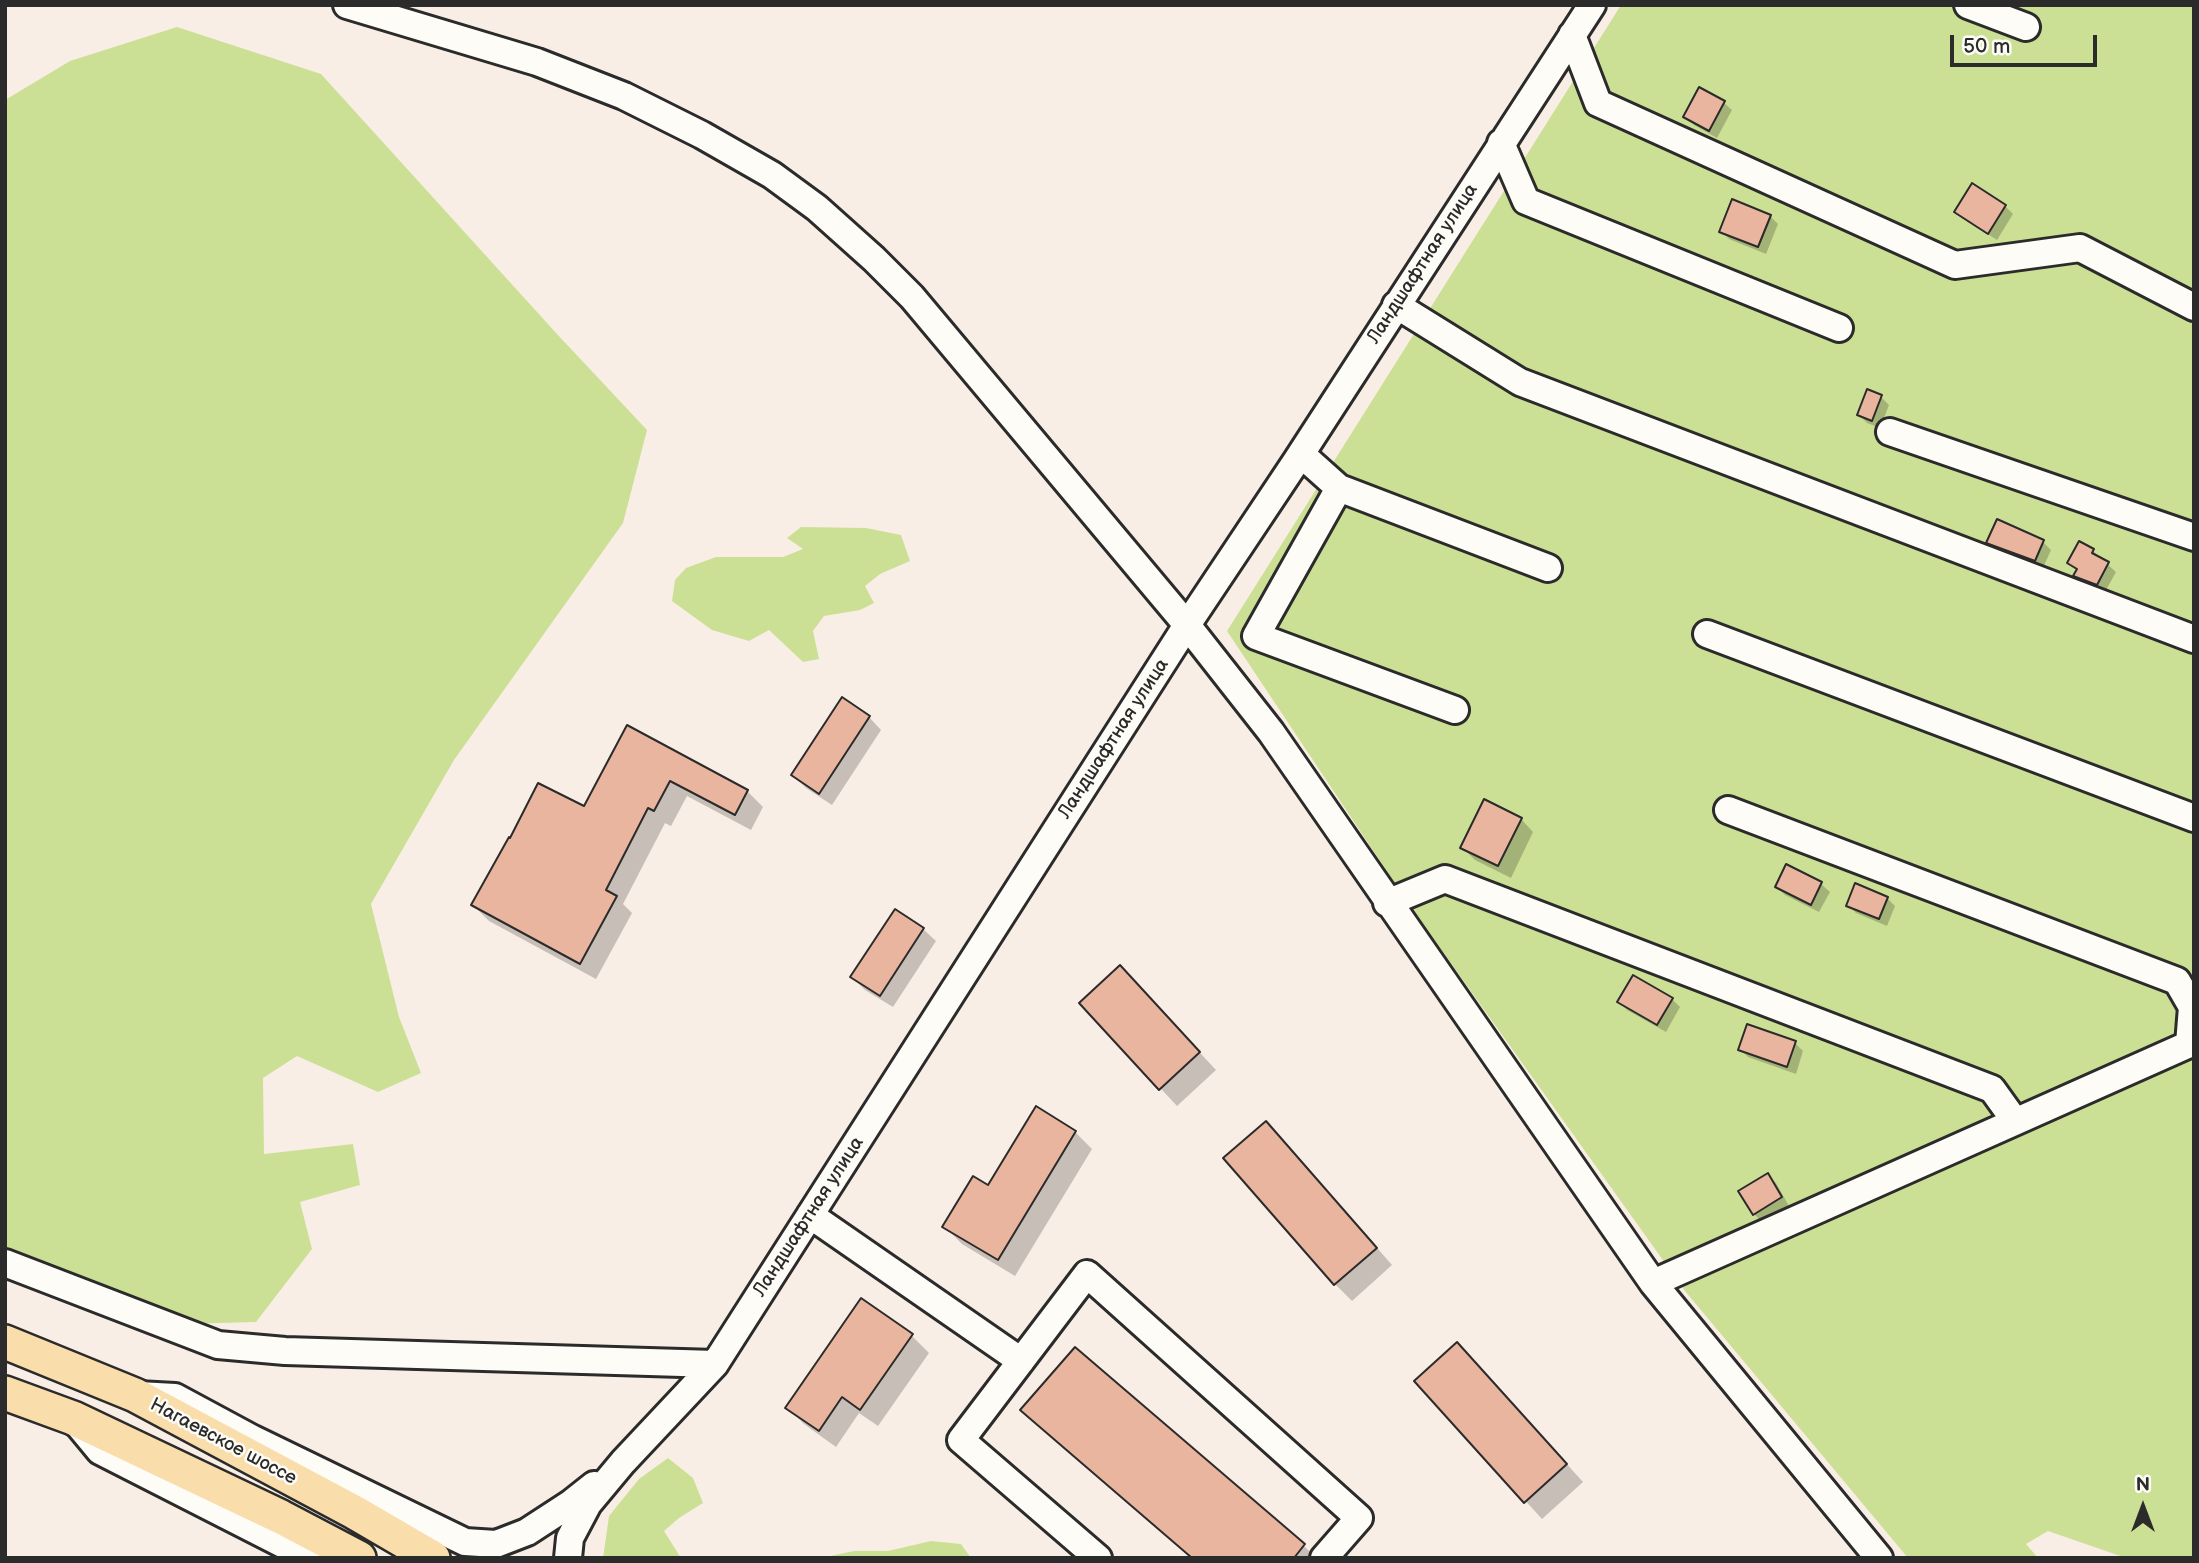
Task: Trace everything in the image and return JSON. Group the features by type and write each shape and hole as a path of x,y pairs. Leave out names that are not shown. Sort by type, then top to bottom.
{"main road":[{"name":"Нагаевское шоссе","path":"5,1342 135,1395 354,1512 433,1558"},
{"name":"Нагаевское шоссе","path":"5,1393 73,1418 281,1517 359,1558"}],"street":[{"path":"347,5 537,62 611,91 702,135 772,175 827,216 912,297 1187,625 1271,732 1653,1283 1879,1558"},
{"name":"Ландшафтная улица","path":"623,1462 715,1364 1187,625 1592,5"},
{"path":"1968,5 2026,27"},
{"path":"1572,35 1598,103 1955,265 2080,248 2194,307"},
{"path":"1501,143 1526,201 1839,328"},
{"path":"1396,305 1520,382 2194,639"},
{"path":"1890,432 2194,537"},
{"path":"1301,454 1339,488 1548,568"},
{"path":"1339,488 1256,636 1455,710"},
{"path":"1707,634 2194,818"},
{"path":"1653,1283 2191,1043 2192,1007 2177,981 1728,810"},
{"path":"1387,903 1445,879 1992,1089 2015,1121"},
{"path":"810,1215 1021,1361"},
{"path":"5,1264 218,1345 285,1351 715,1364"},
{"path":"1098,1558 961,1440 1087,1274 1359,1518 1324,1558"},
{"path":"135,1395 175,1397 465,1542 496,1544 527,1532 570,1504 623,1462"},
{"path":"73,1418 100,1451 310,1558"},
{"path":"568,1558 570,1538 588,1504 623,1462"}],"green space":[{"path":"1621,5 2194,5 2194,1558 2126,1558 2048,1531 2026,1544 2038,1558 1908,1558 1685,1291 1410,906 1227,631"},
{"path":"177,27 321,74 647,430 623,523 454,760 371,904 399,1017 421,1073 378,1092 297,1056 263,1078 264,1154 353,1144 360,1185 300,1202 312,1249 256,1322 182,1324 5,1260 5,100 70,61"},
{"path":"801,527 866,528 901,535 910,561 880,574 865,586 874,603 860,610 824,616 813,631 819,659 803,662 769,630 749,641 712,630 672,601 675,580 686,568 716,557 783,557 803,549 787,538"},
{"path":"668,1458 693,1478 703,1503 664,1531 681,1558 603,1558 609,1516 639,1479"},
{"path":"931,1541 961,1544 971,1558 829,1558 854,1551 888,1551"}],"building":[{"path":"1699,87 1725,101 1709,131 1683,117"},
{"path":"1972,183 2006,205 1988,234 1954,212"},
{"path":"1732,199 1771,215 1758,247 1719,232"},
{"path":"1867,389 1882,395 1872,421 1857,415"},
{"path":"1997,519 2044,540 2035,561 1986,543"},
{"path":"2079,541 2094,549 2092,553 2109,562 2097,585 2073,576 2077,569 2067,563"},
{"path":"842,697 870,716 819,794 791,775"},
{"path":"627,725 748,790 735,815 670,781 654,811 648,808 606,890 617,896 580,964 471,905 538,783 584,806"},
{"path":"1484,799 1522,818 1498,866 1460,848"},
{"path":"1786,864 1822,882 1811,905 1775,887"},
{"path":"1855,883 1888,897 1879,919 1846,906"},
{"path":"895,909 924,928 880,996 850,977"},
{"path":"1120,965 1200,1052 1159,1090 1079,1003"},
{"path":"1633,975 1673,998 1657,1025 1617,1002"},
{"path":"1747,1024 1796,1041 1787,1067 1738,1050"},
{"path":"1036,1106 1076,1131 998,1260 942,1227 973,1176 988,1185"},
{"path":"1266,1121 1377,1248 1334,1285 1223,1158"},
{"path":"1768,1173 1782,1197 1753,1215 1738,1191"},
{"path":"861,1298 913,1334 860,1410 842,1397 819,1431 785,1408"},
{"path":"1457,1342 1567,1464 1524,1503 1414,1381"},
{"path":"1075,1347 1305,1544 1294,1558 1192,1558 1020,1410"}]}
